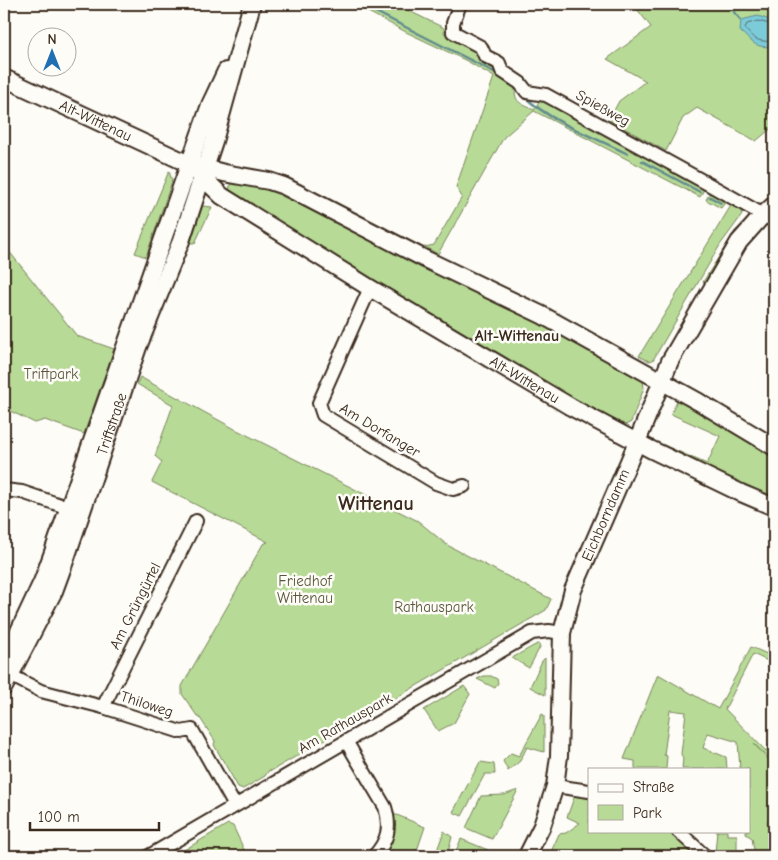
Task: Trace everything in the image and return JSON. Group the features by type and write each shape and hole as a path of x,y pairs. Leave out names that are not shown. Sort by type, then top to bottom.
{"main road":[{"path":"243,35 252,4"},
{"name":"Triftstraße","path":"5,674 54,591 132,345 151,272 210,105 243,35"},
{"name":"Triftstraße","path":"5,674 132,345 167,278 181,241 227,97 243,35"},
{"name":"Alt-Wittenau","path":"4,78 204,172 222,196 370,288 571,407 637,442 774,507"},
{"path":"204,172 234,174 284,186 427,260 542,315 699,402 774,447"},
{"path":"222,196 228,181 234,174"},
{"name":"Eichborndamm","path":"527,856 542,826 555,786 559,756 562,633 573,590 674,354 731,254 748,230 770,214"},
{"path":"151,272 167,278"}],"street":[{"name":"Spießweg","path":"460,4 452,22 453,32 480,47 485,56 499,64 502,71 520,83 527,92 546,95 770,214"},
{"name":"Am Dorfanger","path":"370,288 319,403 323,415 436,483 453,489 464,486"},
{"path":"4,490 22,492 69,508"},
{"name":"Am Grüngürtel","path":"103,707 196,521"},
{"name":"Am Rathauspark","path":"149,856 532,633 549,631 562,633"},
{"name":"Thiloweg","path":"5,674 41,691 103,707 181,732 192,730 236,806"},
{"path":"346,741 385,807 389,819 384,843 374,856"},
{"path":"555,786 588,791"},
{"path":"679,832 705,856"}],"green space":[{"path":"353,4 395,4 444,28 444,33 477,50 496,65 515,86 517,99 522,104 534,110 539,102 543,101 704,189 700,197 534,111 504,137 438,254 425,247 434,245 462,197 456,187 494,77 467,61"},
{"path":"633,4 774,4 774,126 756,141 697,108 683,118 666,151 609,120 619,101 646,81 607,59 651,27"},
{"path":"169,171 172,181 146,257 135,253"},
{"path":"234,182 272,188 550,324 645,377 643,381 644,388 631,422 624,426 500,361 229,191 230,186"},
{"path":"710,192 726,201 721,208 706,200"},
{"path":"732,204 741,210 742,215 720,245 653,360 649,361 639,356"},
{"path":"202,206 212,207 195,243 192,243 191,241"},
{"path":"750,218 743,229 735,233 705,283 703,282 735,231"},
{"name":"Triftpark","path":"4,245 77,336 114,349 84,434 45,420 35,423 6,409 4,410"},
{"path":"140,377 233,428 418,521 447,545 551,599 546,610 271,771 269,770 265,776 243,789 238,787 214,745 215,741 182,694 182,686 263,544 268,542 152,482 162,462 155,456 173,405 137,384"},
{"path":"679,396 774,453 774,501 655,446 657,442 707,464 720,436 671,414"},
{"path":"537,644 540,647 529,668 512,658"},
{"path":"751,647 774,657 774,664 753,654 725,709 766,751 774,736 774,763 754,744 774,765 774,805 767,823 774,825 774,856 755,856 752,838 746,834 746,832 750,832 750,768 740,768 738,742 708,733 703,748 726,757 727,768 682,768 683,758 681,754 686,712 670,710 664,755 667,756 666,768 635,768 635,761 624,759 658,674 718,709"},
{"path":"545,658 545,695 530,687"},
{"path":"491,676 497,679 498,683 495,688 477,679"},
{"path":"464,686 470,694 454,723 438,731 424,710"},
{"path":"542,714 544,715 544,752 527,747 520,761 508,771 503,761 511,753 519,756"},
{"path":"480,762 494,764 495,774 485,774 462,816 453,812"},
{"path":"518,790 492,839 466,828 481,796 504,795"},
{"path":"575,795 588,796 588,832 671,832 698,856 555,856 550,854 559,834 566,833 580,823 567,817"},
{"path":"391,815 397,815 425,827 415,856 377,856"},
{"path":"228,824 233,826 247,856 174,856"},
{"path":"444,831 452,837 447,856 435,856"},
{"path":"717,832 737,835 737,856 719,856 715,853"},
{"path":"461,839 488,850 485,856 454,856"}],"water":[{"path":"758,16 773,21 774,46 759,46 740,31 741,20"}],"waterway":[{"path":"360,4 498,74"},
{"path":"726,4 731,9"},
{"path":"734,12 741,20"},
{"path":"525,97 561,122 628,154"},
{"path":"642,161 700,192"},
{"path":"710,197 721,203"}],"district":[{"name":"Alt-Wittenau","path":"517,336"},
{"name":"Wittenau","path":"376,503"}],"park label":[{"name":"Friedhof Wittenau","path":"305,590"},
{"name":"Rathauspark","path":"434,607"}]}
